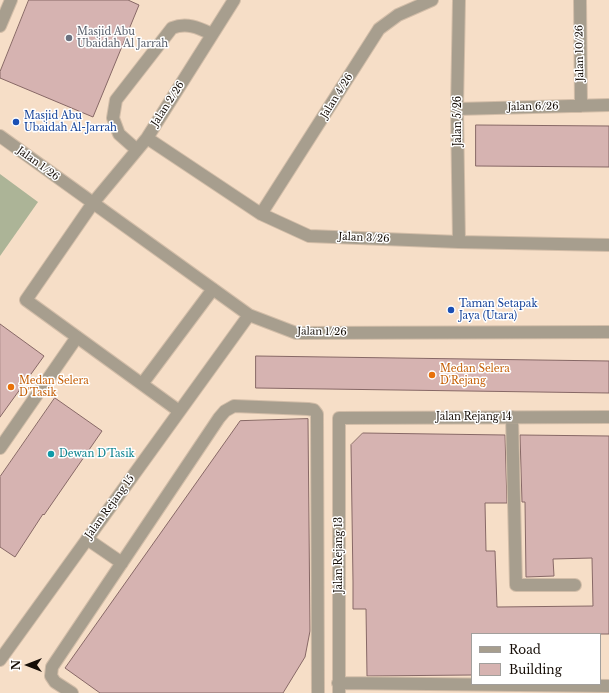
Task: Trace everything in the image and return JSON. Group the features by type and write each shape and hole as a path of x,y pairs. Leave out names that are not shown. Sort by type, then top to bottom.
{"street":[{"path":"0,26 11,0"},
{"name":"Jalan 2/26","path":"77,337 26,300 94,203 147,138 234,0"},
{"name":"Jalan 4/26","path":"261,214 379,29 398,15 432,0"},
{"name":"Jalan 5/26","path":"459,0 457,109 459,242"},
{"name":"Jalan 10/26","path":"580,0 581,106"},
{"path":"137,150 119,134 113,118 116,100 172,28 180,24 196,26 212,34"},
{"name":"Jalan 6/26","path":"457,109 609,105"},
{"name":"Jalan 1/26","path":"0,136 249,315 296,333 609,332"},
{"name":"Jalan 3/26","path":"147,138 261,214 309,236 459,242 609,245"},
{"path":"142,384 213,289"},
{"name":"Jalan Rejang 15","path":"0,660 249,315"},
{"path":"0,448 77,337 179,411"},
{"path":"72,693 55,682 51,676 52,667 225,411 234,406 308,409 314,410 317,414 318,693"},
{"path":"512,417 516,585 575,585"},
{"name":"Jalan Rejang 14","path":"339,418 609,417"},
{"name":"Jalan Rejang 13","path":"339,418 339,688"},
{"path":"87,539 122,563"},
{"path":"339,688 515,689 609,686"}],"green space":[{"path":"0,174 38,202 0,256"}],"building":[{"name":"Masjid Abu Ubaidah Al Jarrah","path":"29,0 128,0 139,5 93,117 0,78 0,72"},
{"path":"476,125 609,126 609,167 476,166"},
{"name":"Medan Selera D'Tasik","path":"0,324 44,356 0,417"},
{"name":"Medan Selera D'Rejang","path":"256,356 609,361 609,393 256,388"},
{"name":"Dewan D'Tasik","path":"55,398 102,431 44,515 43,514 15,557 0,547 0,477"},
{"path":"308,419 310,631 305,657 283,693 100,693 65,668 240,421"},
{"path":"363,433 505,435 507,503 485,503 486,551 495,551 497,607 593,606 592,558 553,559 554,576 526,577 525,502 522,502 520,435 609,436 609,634 471,633 471,675 367,676 366,609 353,609 351,445"}],"place":[{"name":"Masjid Abu Ubaidah Al Jarrah","path":"69,38"},
{"name":"Masjid Abu Ubaidah Al-Jarrah","path":"16,122"},
{"name":"Taman Setapak Jaya (Utara)","path":"451,310"},
{"name":"Medan Selera D'Rejang","path":"432,375"},
{"name":"Medan Selera D'Tasik","path":"11,387"},
{"name":"Dewan D'Tasik","path":"51,454"}]}
